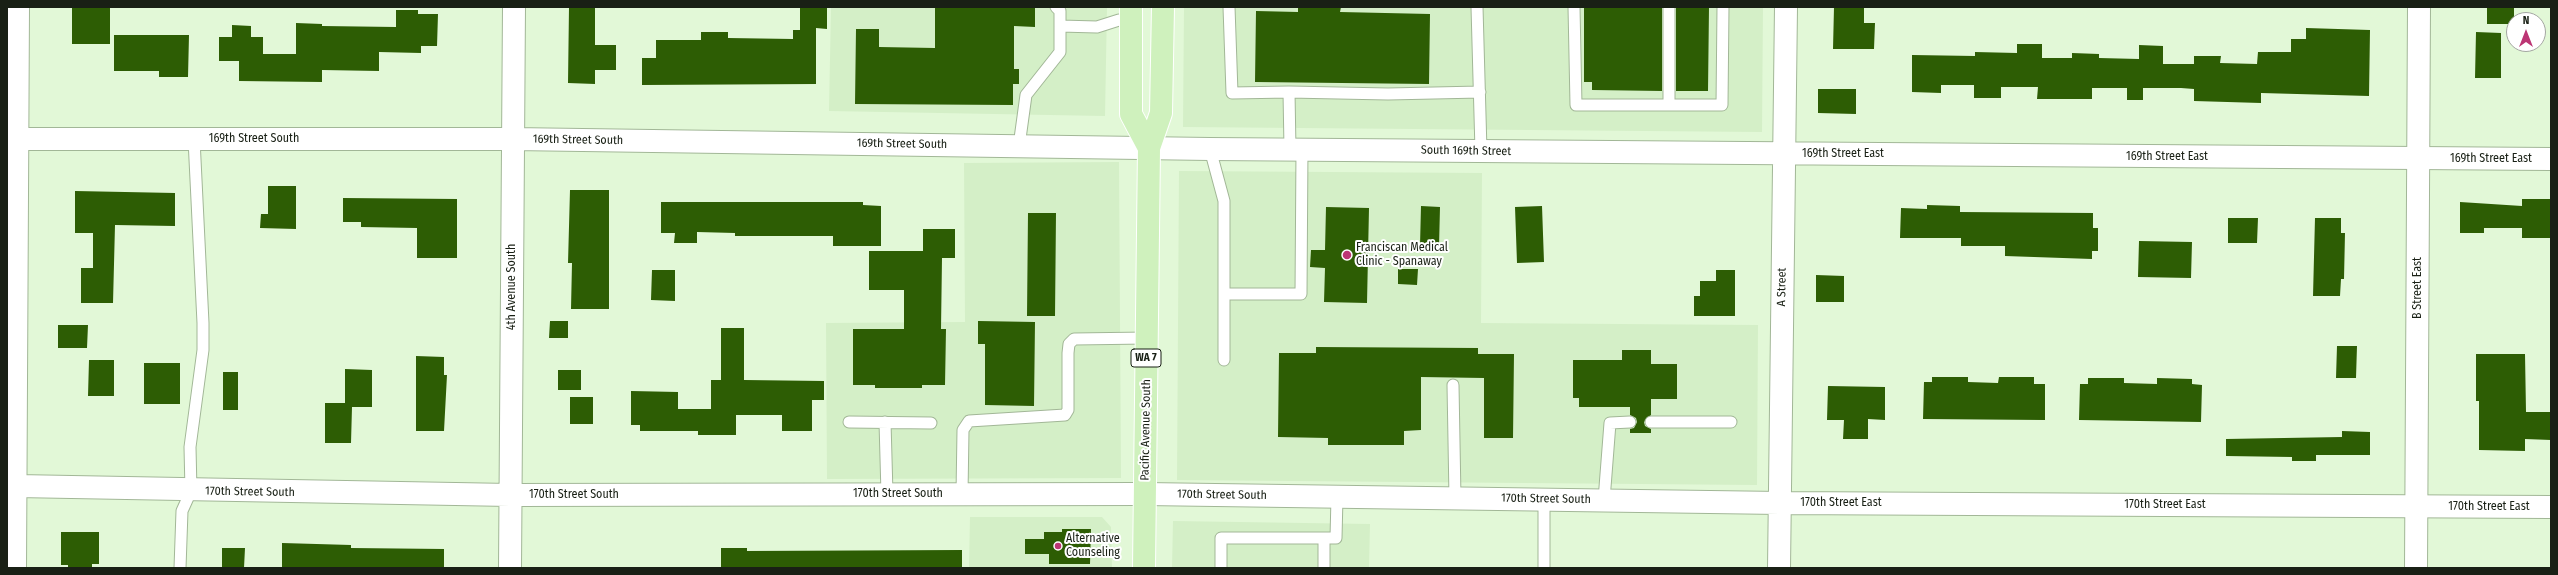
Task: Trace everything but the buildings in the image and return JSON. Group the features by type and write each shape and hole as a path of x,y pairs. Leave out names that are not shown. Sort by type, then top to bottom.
{"main road":[{"name":"Pacific Avenue South","path":"1144,568 1149,148 1161,113 1163,7"},
{"name":"Pacific Avenue South","path":"1131,14 1131,114 1149,148"}],"street":[{"path":"15,568 16,486 12,139 18,7"},
{"name":"4th Avenue South","path":"510,568 514,7"},
{"name":"A Street","path":"1779,568 1786,7"},
{"name":"B Street East","path":"2416,568 2419,7"},
{"name":"169th Street South","path":"12,139 513,139 1149,148"},
{"name":"South 169th Street","path":"1149,148 1783,154"},
{"name":"169th Street East","path":"1783,154 2551,160"},
{"name":"170th Street South","path":"16,486 191,491 510,495 1145,494 1780,503"},
{"name":"170th Street East","path":"1780,503 2551,508"}],"lane":[{"path":"1019,146 1026,95 1060,52 1060,11 1056,7"},
{"path":"1229,7 1232,93 1289,92 1388,94 1480,92"},
{"path":"1477,7 1481,151"},
{"path":"1574,7 1576,105 1722,105 1723,7"},
{"path":"1669,7 1669,105"},
{"path":"1060,26 1097,27 1119,20 1131,14"},
{"path":"1224,294 1301,294 1296,149 1289,92"},
{"path":"180,568 182,511 191,491 190,447 203,350 204,323 194,139"},
{"path":"1210,149 1224,200 1224,360"},
{"path":"962,494 963,430 969,421 1065,416 1068,410 1068,353 1070,344 1074,339 1147,338"},
{"path":"1453,384 1454,498"},
{"path":"849,422 931,423"},
{"path":"885,422 887,494"},
{"path":"1604,500 1610,423 1630,422"},
{"path":"1651,422 1730,422"},
{"path":"1221,568 1221,538 1336,538 1337,497"},
{"path":"1544,500 1544,568"},
{"path":"1324,538 1324,568"}],"shaded area":[{"path":"831,7 1107,7 1105,116 829,111"},
{"path":"1184,7 1763,7 1762,132 1183,127"},
{"path":"1119,162 1121,478 827,479 826,323 965,322 964,163"},
{"path":"1179,171 1482,173 1481,323 1758,325 1757,485 1177,480"},
{"path":"970,517 1102,517 1111,527 1112,568 969,568"},
{"path":"1173,521 1370,524 1369,568 1172,568"}],"place":[{"name":"Franciscan Medical Clinic - Spanaway","path":"1347,255"},
{"name":"Alternative Counseling","path":"1058,546"}]}
